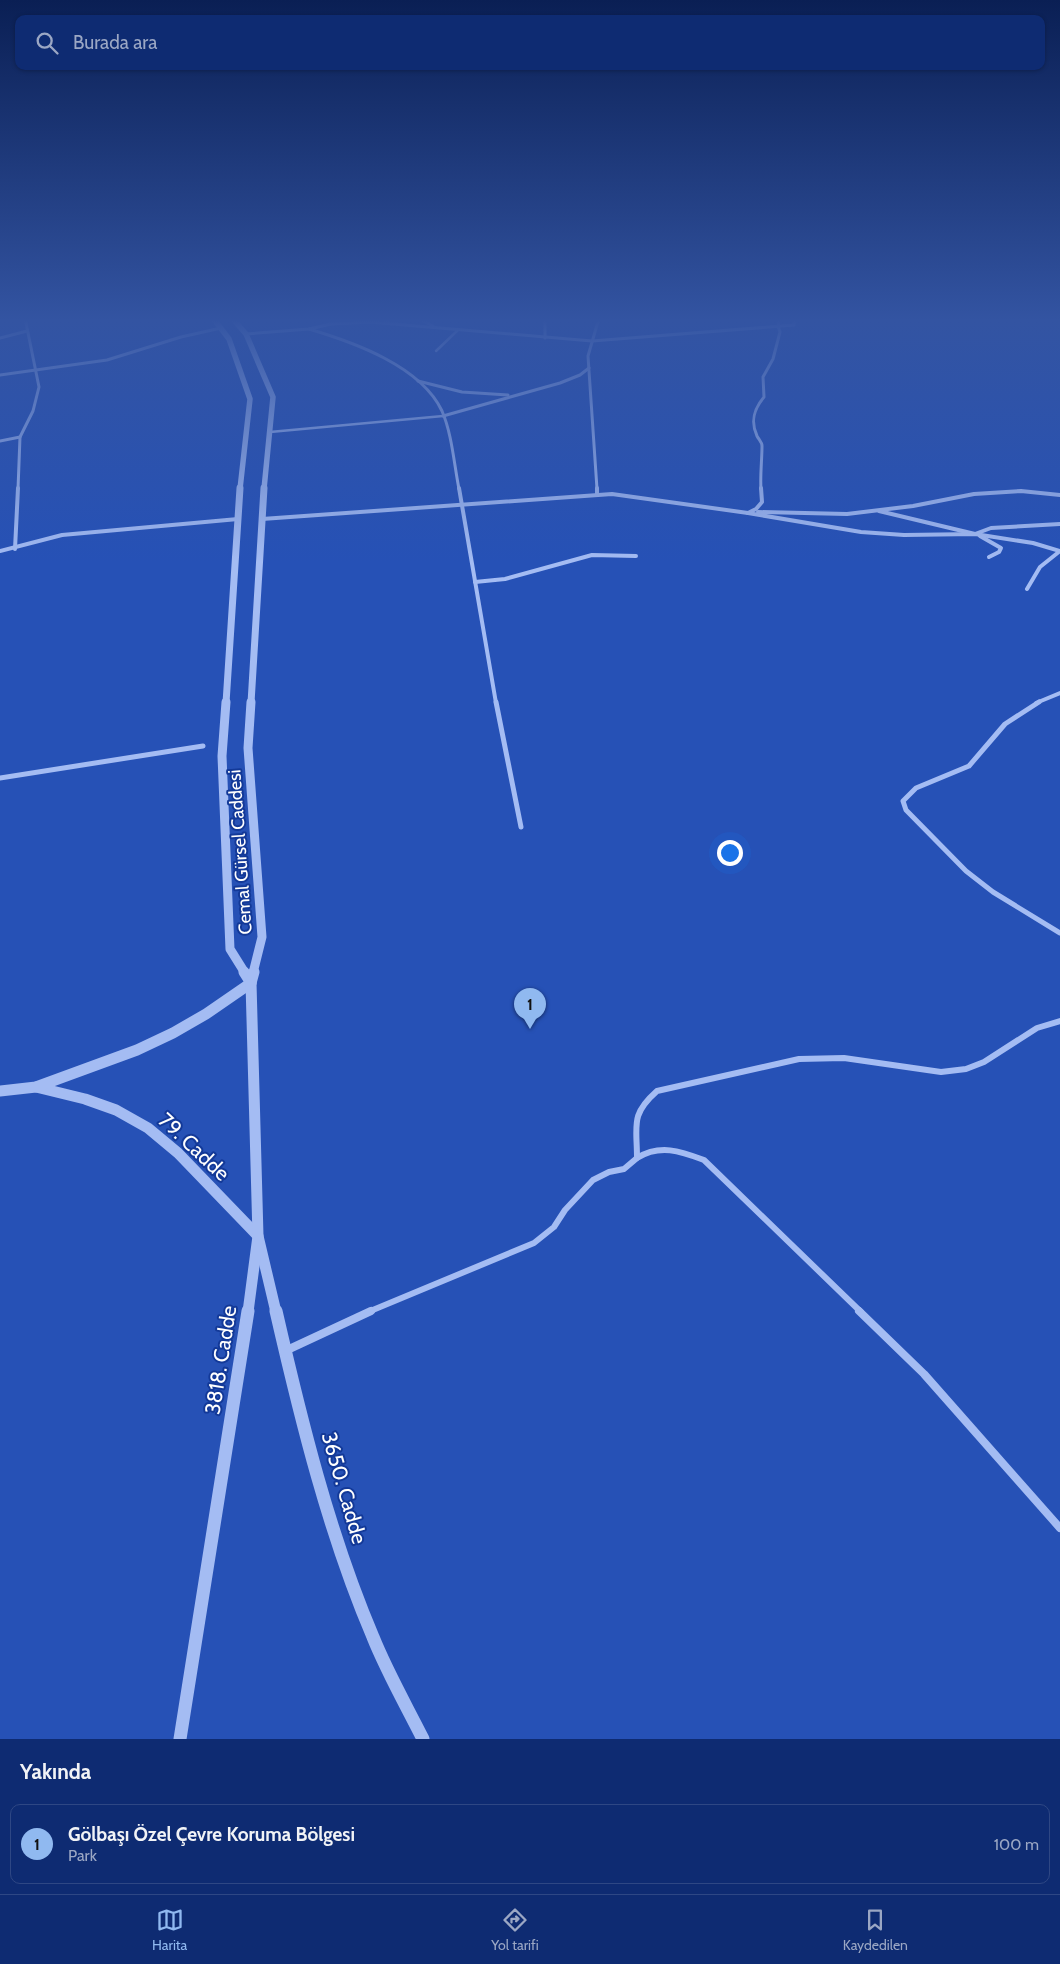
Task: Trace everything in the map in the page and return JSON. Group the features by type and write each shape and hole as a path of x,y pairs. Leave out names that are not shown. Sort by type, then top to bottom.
{"street":[{"path":"14,548 20,437 33,411 36,399"},
{"name":"Cemal Gürsel Caddesi","path":"250,399 238,519 222,756 230,949 251,983"},
{"name":"Cemal Gürsel Caddesi","path":"251,983 262,937 248,748 262,519 273,399"},
{"path":"433,399 439,406 443,416 462,504 501,740 521,827"},
{"path":"443,416 502,399"},
{"path":"591,399 597,494"},
{"path":"748,513 756,509 762,502 760,467 762,444 756,434 753,422 755,408 762,399"},
{"path":"0,441 20,437"},
{"path":"748,513 789,511 847,514 982,493 1021,491 1060,495"},
{"path":"262,519 612,494 648,497 862,532 914,535 974,534 991,528 1060,524"},
{"path":"865,512 889,512 974,534 1033,543 1060,551"},
{"path":"0,551 62,535 238,519"},
{"path":"974,534 997,544 1000,548 999,552 989,557"},
{"path":"1027,589 1036,571 1051,555 1060,551"},
{"path":"475,582 505,579 592,555 636,556"},
{"path":"1060,693 1029,705 999,729 980,755 969,766 952,775 918,787 908,793 903,801 906,810 966,871 993,892 1060,933"},
{"path":"0,778 203,746"},
{"name":"79. Cadde","path":"0,1091 36,1087 104,1064 173,1033 206,1014 251,983"},
{"name":"3818. Cadde","path":"180,1739 244,1346 258,1236 251,983"},
{"path":"637,1158 638,1144 635,1129 637,1114 642,1103 656,1092 799,1059 844,1058 942,1072 966,1069 984,1062 1037,1028 1060,1021"},
{"name":"79. Cadde","path":"36,1087 85,1099 148,1128 178,1153 258,1236"},
{"path":"285,1351 356,1317 534,1243 554,1227 565,1210 592,1180 609,1172 624,1169 646,1151 658,1148 682,1151 704,1160 924,1374 1060,1528"},
{"name":"3650. Cadde","path":"258,1236 285,1351 329,1514 373,1638 424,1739"}],"lane":[{"path":"270,432 443,416"}],"shaded area":[{"path":"0,399 1060,399 1060,1739 0,1739"}],"place":[{"name":"Gölbaşı Özel Çevre Koruma Bölgesi","path":"530,1029"}]}
